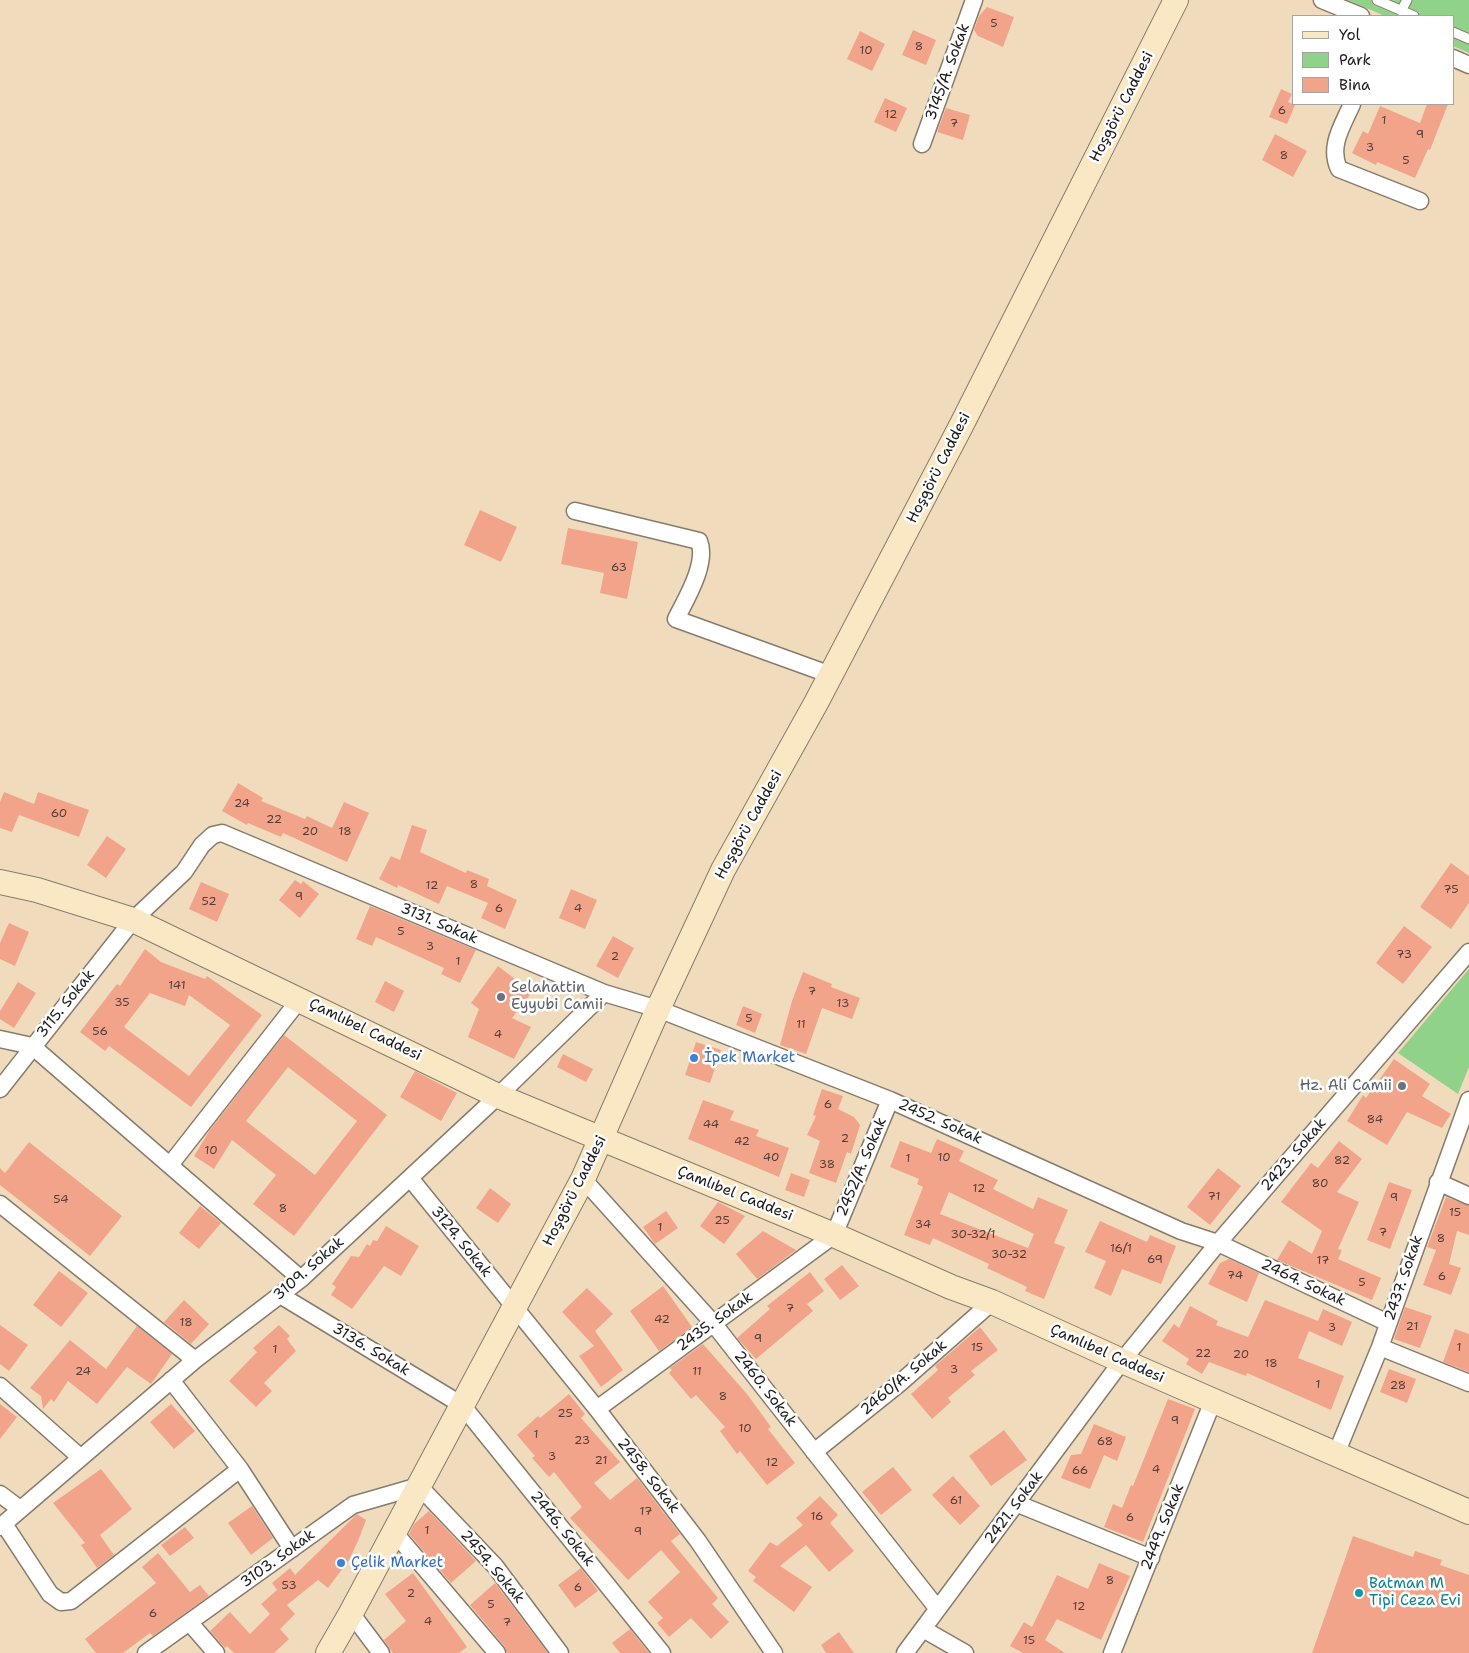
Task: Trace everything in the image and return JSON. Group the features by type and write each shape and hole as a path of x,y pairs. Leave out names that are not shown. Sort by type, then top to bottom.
{"street":[{"name":"3145/A. Sokak","path":"922,144 974,0"},
{"name":"Hoşgörü Caddesi","path":"328,1653 420,1486 513,1306 583,1179 658,1009 723,870 831,675 962,424 1176,0"},
{"path":"1322,0 1359,15"},
{"path":"1454,58 1469,65"},
{"path":"1352,105 1336,142 1334,158 1339,168 1420,201"},
{"path":"575,511 698,541 703,550 695,581 676,619 831,675"},
{"name":"3131. Sokak","path":"222,833 604,993 658,1009"},
{"name":"3115. Sokak","path":"0,1089 133,920 184,872 202,845 213,835 222,833"},
{"name":"Çamlıbel Caddesi","path":"0,882 37,890 133,920 498,1096 834,1235 951,1287 992,1302 1122,1362 1469,1512"},
{"name":"2423. Sokak","path":"1122,1362 1218,1242 1469,952"},
{"name":"3109. Sokak","path":"2,1526 195,1360 301,1279 498,1096 604,993"},
{"path":"170,1165 300,999"},
{"name":"2452. Sokak","path":"658,1009 890,1100 1181,1231 1218,1242"},
{"path":"0,1039 32,1046 301,1279"},
{"name":"2452/A. Sokak","path":"834,1235 890,1100"},
{"name":"2437. Sokak","path":"1336,1454 1380,1347 1469,1100"},
{"name":"3124. Sokak","path":"410,1178 513,1306"},
{"name":"2460. Sokak","path":"583,1179 713,1324 938,1608"},
{"path":"1438,1182 1469,1196"},
{"path":"0,1204 195,1360"},
{"name":"2435. Sokak","path":"597,1409 834,1235"},
{"name":"2464. Sokak","path":"1218,1242 1388,1323"},
{"name":"3136. Sokak","path":"280,1295 462,1406"},
{"name":"2460/A. Sokak","path":"814,1452 900,1383 992,1302"},
{"name":"2458. Sokak","path":"513,1306 597,1409 698,1540 774,1653"},
{"path":"1380,1347 1469,1383"},
{"name":"2421. Sokak","path":"905,1653 1018,1504 1122,1362"},
{"path":"171,1380 240,1469 292,1549"},
{"path":"0,1386 80,1457"},
{"name":"2449. Sokak","path":"1112,1653 1213,1401"},
{"name":"2446. Sokak","path":"462,1406 662,1653"},
{"path":"2,1526 50,1594 60,1602 72,1601 240,1469"},
{"name":"3103. Sokak","path":"146,1653 353,1506 420,1486"},
{"name":"2454. Sokak","path":"420,1486 495,1566 560,1653"},
{"path":"0,1494 20,1510"},
{"path":"1018,1504 1151,1558"},
{"path":"394,1532 497,1653"},
{"path":"351,1613 381,1653"},
{"path":"190,1623 216,1653"},
{"path":"923,1629 965,1653"}],"lane":[{"path":"1377,0 1412,15"},
{"path":"1402,11 1407,0"},
{"path":"1454,32 1469,39"}],"green space":[{"path":"1348,0 1469,0 1469,53 1454,46 1454,15 1383,15"},
{"path":"1469,969 1469,1067 1458,1094 1398,1053"}],"building":[{"path":"987,7 1014,17 1003,47 978,36 974,30 979,16"},
{"path":"913,30 936,40 926,65 902,55"},
{"path":"860,31 885,44 872,71 847,59"},
{"path":"1281,89 1292,94 1288,102 1295,105 1287,124 1269,117"},
{"path":"885,98 907,108 896,132 874,122"},
{"path":"1427,105 1448,105 1430,150 1428,149 1415,178 1377,162 1376,165 1352,153 1363,131 1368,134 1380,106 1420,123"},
{"path":"946,108 970,115 963,140 937,132"},
{"path":"1275,134 1307,151 1293,177 1262,160"},
{"path":"480,510 517,527 501,562 464,545"},
{"path":"568,528 638,542 627,599 600,593 604,573 561,564"},
{"path":"238,783 263,798 261,801 305,819 307,816 332,828 344,802 369,813 347,862 283,833 281,837 248,823 247,825 222,811"},
{"path":"4,792 34,804 38,792 89,810 79,837 19,815 12,832 0,828 0,802"},
{"path":"412,825 427,830 420,852 466,873 467,870 489,879 487,886 517,900 505,929 481,918 488,903 447,886 439,904 398,885 397,888 379,879 391,856 400,860"},
{"path":"107,836 126,849 106,878 87,865"},
{"path":"1451,863 1469,876 1469,903 1451,929 1420,907"},
{"path":"295,880 301,884 303,881 319,894 300,918 279,900"},
{"path":"201,882 229,894 217,922 189,909"},
{"path":"571,889 597,900 585,929 559,918"},
{"path":"370,906 476,950 460,983 441,974 444,968 376,937 372,946 356,939"},
{"path":"9,923 29,932 15,966 0,959 0,943"},
{"path":"1404,926 1432,947 1403,984 1376,963"},
{"path":"613,936 634,948 618,978 596,966"},
{"path":"145,949 161,962 205,979 207,976 262,1015 191,1107 109,1046 105,1051 80,1032 117,984 120,986","holes":["150,993 185,1006 189,995 230,1025 189,1076 124,1027"]},
{"path":"498,966 532,992 512,1018 531,1027 514,1059 468,1037 479,1009 471,1003"},
{"path":"803,972 832,984 831,987 860,998 852,1019 822,1008 806,1054 780,1045 792,1001"},
{"path":"385,981 404,991 394,1012 375,1002"},
{"path":"18,982 36,993 14,1028 0,1019 0,1011"},
{"path":"743,1006 762,1014 755,1033 736,1025"},
{"path":"284,1035 387,1115 294,1236 253,1204 276,1175 232,1140 214,1169 194,1156 210,1130","holes":["288,1067 357,1121 315,1175 246,1121"]},
{"path":"696,1042 721,1050 710,1083 685,1075"},
{"path":"563,1054 593,1069 586,1082 557,1067"},
{"path":"1394,1059 1430,1084 1422,1096 1451,1114 1442,1128 1407,1112 1387,1145 1347,1121 1363,1095 1366,1098"},
{"path":"415,1071 457,1093 441,1121 400,1097"},
{"path":"822,1089 843,1096 838,1109 854,1117 860,1125 851,1154 847,1152 836,1183 809,1173 820,1141 807,1135 816,1116 813,1115"},
{"path":"703,1100 734,1111 730,1120 759,1130 756,1136 789,1148 779,1177 688,1139"},
{"path":"937,1139 964,1151 959,1161 998,1180 993,1189 1033,1209 1038,1197 1068,1210 1054,1243 1065,1247 1044,1299 1025,1291 1027,1287 987,1268 989,1264 933,1238 930,1245 904,1235 923,1187 917,1184 919,1179 890,1167 900,1141 931,1153","holes":["949,1192 1034,1234 1028,1248 940,1214"]},
{"path":"1339,1141 1362,1159 1337,1192 1359,1202 1338,1249 1342,1250 1338,1259 1381,1278 1372,1300 1277,1260 1289,1240 1312,1254 1322,1231 1281,1202 1311,1163 1318,1168"},
{"path":"29,1142 122,1216 90,1256 0,1185 0,1168 5,1173"},
{"path":"1218,1168 1241,1186 1210,1225 1187,1207"},
{"path":"791,1173 810,1180 804,1197 785,1190"},
{"path":"1389,1182 1412,1190 1390,1249 1367,1240"},
{"path":"490,1188 511,1204 498,1223 476,1208"},
{"path":"1446,1197 1469,1206 1469,1235 1457,1231 1449,1264 1461,1268 1451,1295 1423,1285 1436,1250 1427,1247"},
{"path":"718,1202 745,1216 724,1244 700,1226"},
{"path":"200,1206 221,1223 199,1249 179,1233"},
{"path":"666,1211 678,1228 655,1244 643,1227"},
{"path":"1100,1221 1147,1242 1150,1235 1176,1246 1161,1284 1122,1269 1111,1296 1094,1288 1106,1261 1085,1252"},
{"path":"386,1226 419,1246 401,1276 384,1266 352,1309 331,1295 336,1287 332,1284 351,1256 359,1257 367,1244 370,1246 373,1240 377,1241"},
{"path":"763,1231 796,1250 757,1279 736,1254"},
{"path":"1229,1259 1259,1273 1247,1302 1208,1284 1220,1263"},
{"path":"842,1265 859,1286 840,1300 824,1279"},
{"path":"59,1271 88,1293 61,1327 33,1305"},
{"path":"810,1272 824,1291 807,1304 813,1311 756,1359 737,1338 770,1309 767,1306"},
{"path":"663,1286 692,1327 659,1351 630,1311"},
{"path":"587,1288 613,1314 595,1331 623,1370 601,1387 579,1356 594,1346 562,1312"},
{"path":"184,1300 209,1324 191,1344 164,1322"},
{"path":"1265,1300 1318,1321 1323,1309 1352,1322 1342,1346 1309,1331 1298,1358 1344,1376 1331,1410 1247,1373 1246,1376 1209,1362 1202,1374 1186,1364 1189,1359 1162,1341 1174,1324 1179,1328 1190,1306 1218,1321 1216,1325 1248,1337"},
{"path":"1405,1307 1432,1316 1420,1348 1394,1339"},
{"path":"0,1325 28,1345 9,1371 0,1364"},
{"path":"279,1325 290,1336 287,1339 296,1351 264,1383 272,1391 256,1407 229,1381 257,1352 253,1348"},
{"path":"137,1326 172,1354 151,1384 127,1367 97,1404 68,1381 54,1402 51,1399 43,1409 41,1396 30,1388 70,1340 106,1369"},
{"path":"980,1327 998,1350 971,1371 975,1375 948,1398 951,1402 932,1419 911,1394 938,1370 935,1366"},
{"path":"1455,1329 1469,1334 1469,1372 1443,1362"},
{"path":"703,1344 747,1394 771,1427 768,1429 795,1463 767,1485 740,1451 737,1454 720,1431 725,1427 696,1395 691,1399 669,1373 672,1370 670,1368"},
{"path":"1389,1369 1416,1379 1407,1403 1380,1392"},
{"path":"569,1394 585,1414 581,1418 620,1462 594,1483 610,1500 637,1478 680,1534 671,1541 718,1598 712,1604 729,1622 711,1639 691,1618 669,1637 657,1623 663,1618 648,1602 680,1572 661,1550 628,1580 570,1518 582,1507 554,1472 549,1477 532,1458 535,1456 517,1435 538,1416 540,1418"},
{"path":"1168,1399 1195,1409 1143,1542 1104,1527 1113,1504 1122,1508 1131,1485 1133,1486"},
{"path":"0,1404 17,1417 0,1439"},
{"path":"171,1404 195,1431 174,1449 150,1422"},
{"path":"1094,1424 1126,1437 1117,1461 1104,1455 1090,1489 1061,1478 1071,1455 1081,1454"},
{"path":"1004,1430 1027,1460 991,1486 969,1456"},
{"path":"893,1467 912,1490 881,1515 862,1492"},
{"path":"101,1469 132,1509 100,1535 114,1555 97,1568 81,1545 85,1543 53,1503"},
{"path":"953,1476 980,1506 960,1525 932,1495"},
{"path":"820,1496 838,1515 830,1523 854,1551 829,1572 806,1545 780,1566 812,1587 794,1612 753,1581 756,1577 748,1571 770,1542 777,1546 803,1525 796,1518"},
{"path":"252,1506 273,1538 251,1555 228,1523"},
{"path":"429,1511 476,1561 451,1583 409,1534 414,1524"},
{"path":"357,1514 366,1520 358,1541 349,1560 328,1588 318,1580 287,1605 295,1614 280,1629 289,1639 274,1653 234,1653 227,1646 225,1648 210,1631 230,1612 250,1634 270,1614 261,1604 277,1590 272,1583 290,1568 295,1575"},
{"path":"185,1527 194,1538 170,1556 161,1545"},
{"name":"Batman M Tipi Ceza Evi","path":"1353,1536 1413,1557 1415,1551 1442,1560 1440,1565 1469,1575 1469,1653 1312,1653"},
{"path":"158,1553 190,1592 200,1585 209,1596 153,1636 150,1633 123,1653 96,1653 85,1639 156,1583 142,1567"},
{"path":"1099,1563 1130,1576 1101,1640 1057,1619 1045,1640 1065,1653 1023,1653 1010,1646 1024,1622 1032,1627 1057,1575 1088,1589"},
{"path":"581,1568 598,1591 575,1608 558,1585"},
{"path":"413,1573 467,1647 459,1653 393,1653 384,1640 406,1621 385,1594"},
{"path":"495,1583 548,1653 507,1653 505,1647 470,1605"},
{"path":"630,1629 649,1653 620,1653 612,1643"},
{"path":"839,1632 854,1653 826,1653 821,1645"}],"place":[{"name":"Selahattin Eyyubi Camii","path":"501,997"},
{"name":"İpek Market","path":"694,1058"},
{"name":"Hz. Ali Camii","path":"1402,1086"},
{"name":"Çelik Market","path":"341,1563"},
{"name":"Batman M Tipi Ceza Evi","path":"1359,1593"}]}
